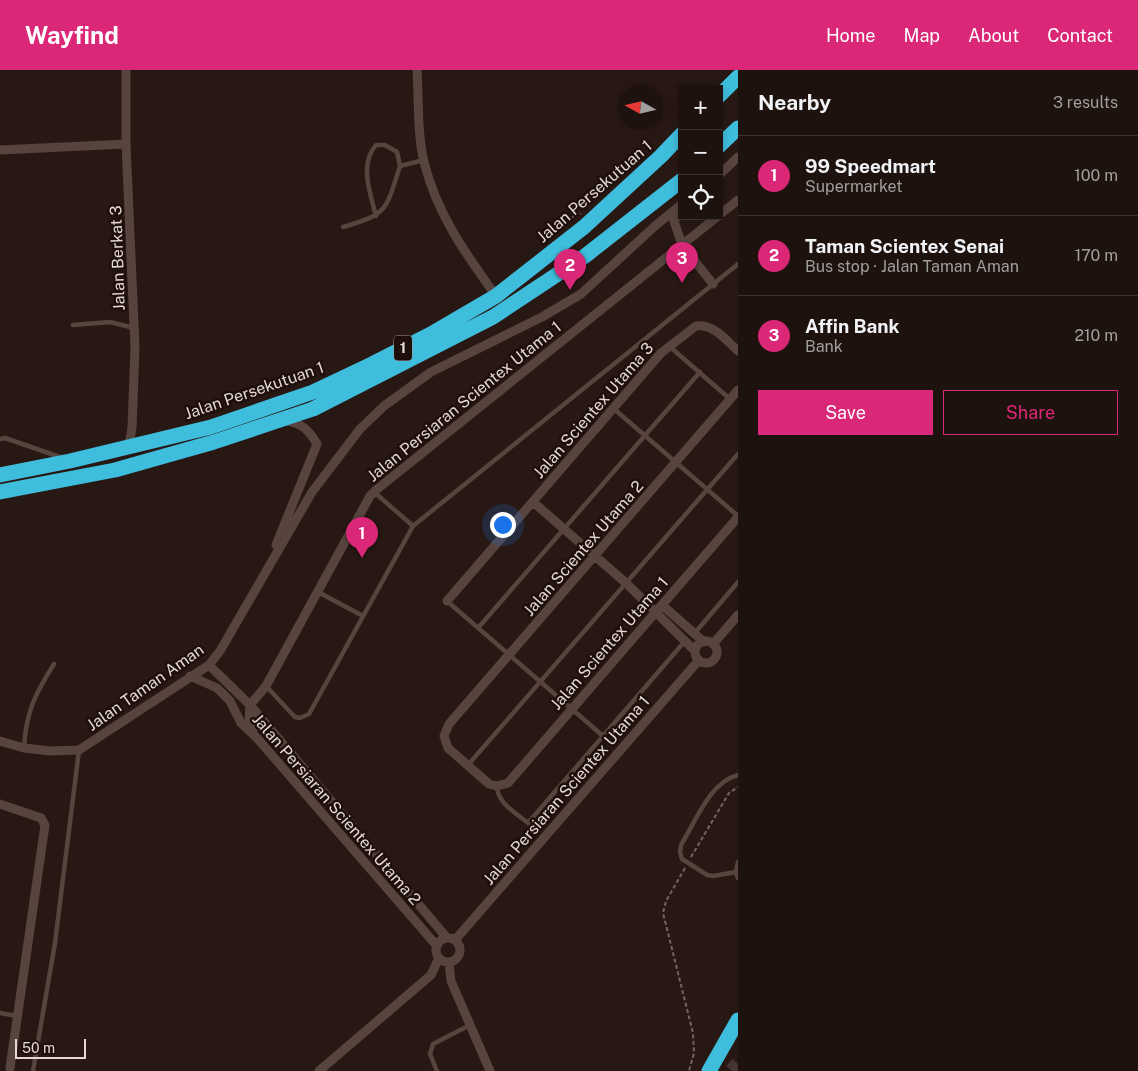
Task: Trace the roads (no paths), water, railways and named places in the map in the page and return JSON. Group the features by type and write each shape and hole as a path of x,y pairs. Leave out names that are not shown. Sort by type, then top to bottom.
{"highway":[{"path":"723,92 738,77"},
{"path":"723,142 738,128"},
{"name":"Jalan Persekutuan 1","path":"0,475 70,461 211,426 313,392 431,334 496,296 584,227 678,138"},
{"name":"Jalan Persekutuan 1","path":"0,492 115,470 214,442 313,409 493,317 585,256 678,183"},
{"path":"709,1071 738,1020"}],"street":[{"name":"Jalan Berkat 3","path":"126,70 126,144 135,329 130,445"},
{"path":"417,70 424,160 438,208 459,246 496,296"},
{"path":"0,150 126,144"},
{"path":"723,171 738,157"},
{"name":"Jalan Persiaran Scientex Utama 1","path":"723,212 738,200"},
{"name":"Jalan Taman Aman","path":"0,741 24,748 63,752 79,750 209,665 220,651 312,492 360,430 384,406 431,372 542,317 581,294 678,207"},
{"path":"678,215 674,221 682,245 713,284"},
{"name":"Jalan Persiaran Scientex Utama 1","path":"250,705 266,686 374,492 713,220"},
{"name":"Jalan Scientex Utama 3","path":"447,601 613,408 669,346 696,326 702,325 712,328 738,350"},
{"name":"Jalan Scientex Utama 2","path":"468,765 445,742 445,729 596,557 738,390"},
{"name":"Jalan Taman Aman","path":"264,575 317,444 310,433 300,424 276,420"},
{"path":"532,502 626,583 694,635 708,643"},
{"name":"Jalan Scientex Utama 1","path":"499,786 508,783 738,516"},
{"path":"659,608 695,651 699,660"},
{"name":"Jalan Persiaran Scientex Utama 1","path":"695,651 698,645 708,643 738,615"},
{"name":"Jalan Persiaran Scientex Utama 1","path":"451,939 699,660 706,663 715,658 716,650 708,643"},
{"name":"Jalan Persiaran Scientex Utama 2","path":"209,665 250,705 451,939"},
{"name":"Jalan Persiaran Scientex Utama 2","path":"190,676 216,688 230,702 241,723 257,738 437,946"},
{"path":"250,705 249,722 257,738"},
{"path":"468,765 489,784 499,786"},
{"path":"0,804 41,818 45,825 10,1068"},
{"path":"451,939 461,952 456,960 450,963 439,958 436,953 437,946 451,939"},
{"path":"319,1071 431,975 439,958"},
{"path":"450,963 451,981 490,1071"}],"lane":[{"path":"344,227 372,219 376,216 384,209 400,166 397,152 385,145 376,145 370,152 367,167 368,188 376,216"},
{"path":"400,166 424,160"},
{"path":"266,686 296,716 305,717 413,526 738,264"},
{"path":"73,325 110,322 135,329"},
{"path":"669,346 730,399"},
{"path":"478,628 700,372"},
{"path":"613,408 738,516"},
{"path":"0,439 4,438 44,450 70,461"},
{"path":"468,765 738,454"},
{"path":"374,492 413,526"},
{"path":"694,635 738,582"},
{"path":"318,592 363,616"},
{"path":"447,601 603,736"},
{"path":"499,786 497,793 501,800 528,823 685,641"},
{"path":"24,748 25,729 31,704 54,664"},
{"path":"33,1071 54,944 79,750"},
{"path":"736,872 713,876 707,875 682,859 680,852 681,845 716,788 729,778 738,775"},
{"path":"738,862 736,872 738,878"},
{"path":"0,1013 18,1016"},
{"path":"437,1071 430,1054 433,1044 470,1025"}],"tunnel":[{"path":"732,1071 738,1064"}],"place":[{"name":"Affin Bank","path":"682,283"},
{"name":"Taman Scientex Senai","path":"570,290"},
{"name":"99 Speedmart","path":"362,558"}]}
